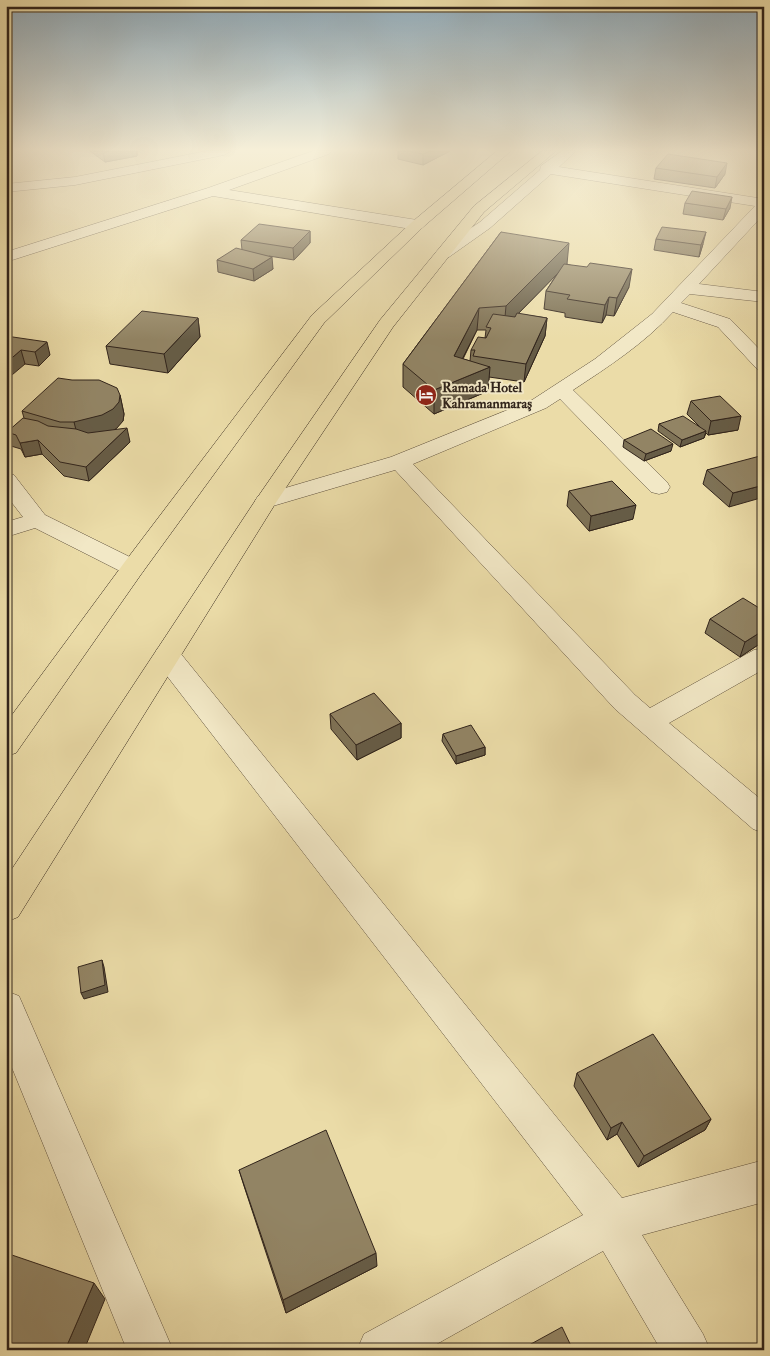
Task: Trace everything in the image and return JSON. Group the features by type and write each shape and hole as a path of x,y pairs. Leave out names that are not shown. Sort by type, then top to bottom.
{"main road":[{"path":"6,745 318,319 429,214"},
{"path":"6,907 266,501 386,324 476,214"}],"street":[{"path":"6,257 140,214"},
{"path":"353,214 417,225"},
{"path":"266,501 399,462 539,404 602,363 658,318 754,214"},
{"path":"686,288 764,297"},
{"path":"670,305 724,323 764,365"},
{"path":"561,389 659,488"},
{"path":"399,462 625,702 764,820"},
{"path":"6,480 37,520 134,568"},
{"path":"6,530 37,520"},
{"path":"166,656 612,1222 687,1350"},
{"path":"648,722 764,657"},
{"path":"6,1008 150,1350"},
{"path":"380,1350 612,1222 764,1181"}],"building":[{"path":"259,224 310,231 293,248 241,240"},
{"path":"662,227 706,232 701,245 656,239"},
{"path":"501,232 569,243 506,306 479,308 454,356 490,367 434,390 403,364"},
{"path":"236,248 272,257 253,269 217,260"},
{"path":"590,263 632,269 617,298 609,297 605,305 567,299 570,295 546,291 564,264 587,267"},
{"path":"142,311 198,318 164,354 106,346"},
{"path":"517,313 547,318 526,364 473,356 475,350 471,350 478,337 486,338 491,328 486,327 493,314 515,317"},
{"path":"6,336 47,342 35,352 21,350 6,363"},
{"path":"58,378 99,380 117,388 120,395 119,402 113,409 102,415 74,422 60,422 22,411"},
{"path":"720,396 741,416 711,421 691,401"},
{"path":"683,416 706,431 682,440 659,424"},
{"path":"23,418 38,421 48,426 76,429 88,433 127,428 86,467 60,462 38,440 20,443 16,435 7,432"},
{"path":"651,429 673,444 646,454 624,440"},
{"path":"760,456 764,459 764,485 733,493 707,470"},
{"path":"612,481 636,505 591,516 569,491"},
{"path":"743,598 764,611 764,630 745,642 710,619"},
{"path":"374,693 401,723 356,745 330,714"},
{"path":"471,725 485,747 456,756 443,734"},
{"path":"102,960 105,985 81,993 78,967"},
{"path":"653,1034 711,1119 644,1156 622,1122 611,1128 577,1073"},
{"path":"326,1130 376,1253 283,1300 239,1170"},
{"path":"6,1253 94,1283 65,1350 6,1350"},
{"path":"562,1327 573,1350 520,1350"}],"place":[{"name":"Ramada Hotel Kahramanmaraş","path":"426,395"}]}
